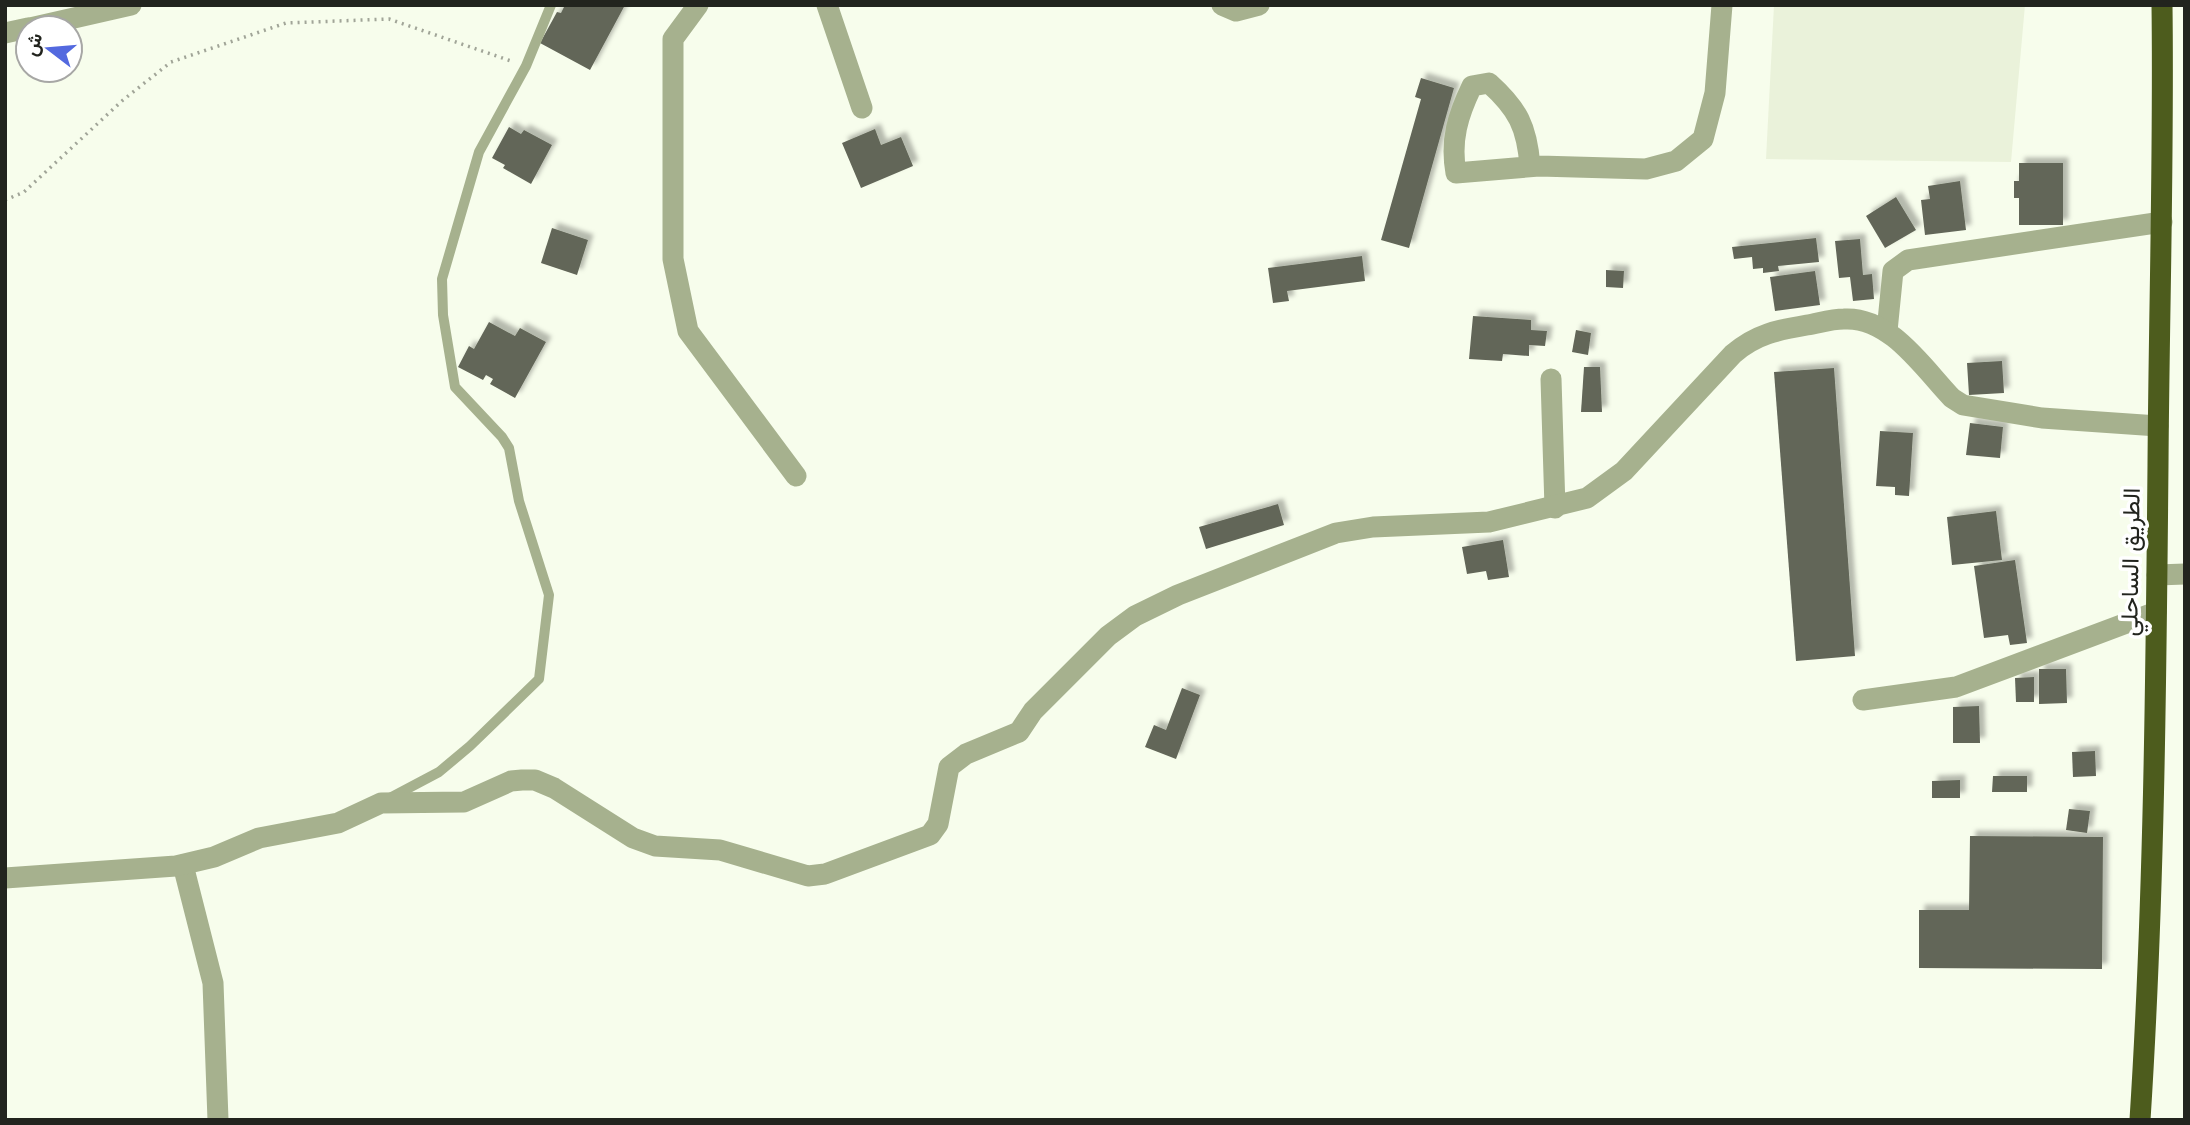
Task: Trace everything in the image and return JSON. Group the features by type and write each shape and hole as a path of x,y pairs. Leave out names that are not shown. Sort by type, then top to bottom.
{"highway":[{"name":"الطريق الساحلي","path":"2140,1120 2149,980 2157,575 2162,5"}],"street":[{"path":"84,16 131,5"},
{"path":"698,5 673,39 673,259 688,331 796,476"},
{"path":"827,5 862,108"},
{"path":"1222,5 1236,11 1259,5"},
{"path":"1539,166 1456,173 1452,152 1458,115 1472,86 1489,83 1509,101 1528,134 1530,166 1539,166 1646,169 1676,160 1703,139 1715,93 1722,5"},
{"path":"1887,331 1893,271 1908,260 2162,222"},
{"path":"5,878 183,865 214,857 259,838 338,823 381,803 464,802 511,781 535,780 554,788 633,838 655,846 720,850 808,876 825,874 930,835 938,824 949,767 965,754 1019,732 1033,711 1100,644 1135,616 1336,533 1373,527 1477,523 1555,508 1587,498 1606,486 1733,354 1761,335 1844,318 1873,324 1887,331 1963,405 2042,418 2158,426"},
{"path":"1551,379 1555,508"},
{"path":"2157,575 2185,574"},
{"path":"1863,700 1956,687 2156,612"},
{"path":"183,865 214,983 218,1120"}],"lane":[{"path":"381,803 439,772 539,679 549,595 519,501 509,448 455,387 443,314 442,279 479,152 526,66 551,5"}],"path":[{"path":"5,200 24,192 123,100 171,62 286,23 389,19 526,66"}],"shaded area":[{"path":"1774,5 2025,5 2011,162 1766,159"}],"building":[{"path":"565,5 625,5 590,70 540,43 557,12 561,13"},
{"path":"1421,78 1454,88 1409,248 1381,240 1421,99 1415,97"},
{"path":"509,127 521,134 524,130 552,145 531,184 503,168 505,165 492,158"},
{"path":"875,129 881,145 901,137 913,166 861,188 842,143"},
{"path":"2019,163 2063,163 2063,225 2019,225 2019,198 2014,198 2014,181 2019,181"},
{"path":"1960,181 1966,230 1925,235 1921,200 1930,199 1928,186"},
{"path":"1896,197 1916,230 1885,248 1866,216"},
{"path":"552,228 588,240 577,275 541,263"},
{"path":"1816,238 1819,262 1778,266 1779,271 1763,273 1763,268 1753,269 1752,257 1734,259 1732,247"},
{"path":"1860,239 1863,275 1872,274 1874,299 1853,301 1850,277 1839,278 1835,241"},
{"path":"1362,256 1365,281 1287,291 1289,301 1273,303 1268,268"},
{"path":"1606,270 1624,271 1623,288 1606,287"},
{"path":"1815,271 1820,305 1775,311 1770,277"},
{"path":"1473,316 1531,320 1531,330 1547,331 1545,346 1529,345 1529,356 1503,354 1502,361 1469,359"},
{"path":"489,322 515,336 520,328 546,342 515,398 490,384 493,379 486,375 483,380 458,367 469,346 474,349"},
{"path":"1576,330 1591,333 1588,355 1572,352"},
{"path":"2002,361 2004,393 1969,395 1967,363"},
{"path":"1584,367 1600,367 1602,412 1581,412"},
{"path":"1834,368 1855,656 1796,661 1774,372"},
{"path":"1970,423 2003,427 2000,458 1966,455"},
{"path":"1880,431 1913,433 1909,496 1895,495 1895,487 1876,486"},
{"path":"1278,504 1284,525 1206,549 1199,527"},
{"path":"1996,511 2002,560 1952,565 1947,517"},
{"path":"1503,540 1509,577 1488,580 1486,571 1467,574 1462,547"},
{"path":"2015,560 2027,643 2010,645 2008,635 1984,638 1974,566"},
{"path":"2039,669 2066,669 2067,703 2039,704"},
{"path":"2034,677 2034,702 2016,702 2015,678"},
{"path":"1182,688 1200,695 1176,759 1145,747 1154,725 1166,730"},
{"path":"1979,706 1980,743 1953,743 1953,707"},
{"path":"2095,751 2096,776 2073,777 2072,752"},
{"path":"1993,776 2027,776 2027,792 1992,792"},
{"path":"1960,780 1960,798 1932,798 1932,781"},
{"path":"2069,809 2090,811 2087,833 2066,830"},
{"path":"1970,836 2103,837 2102,969 1919,968 1919,910 1969,910"}]}
